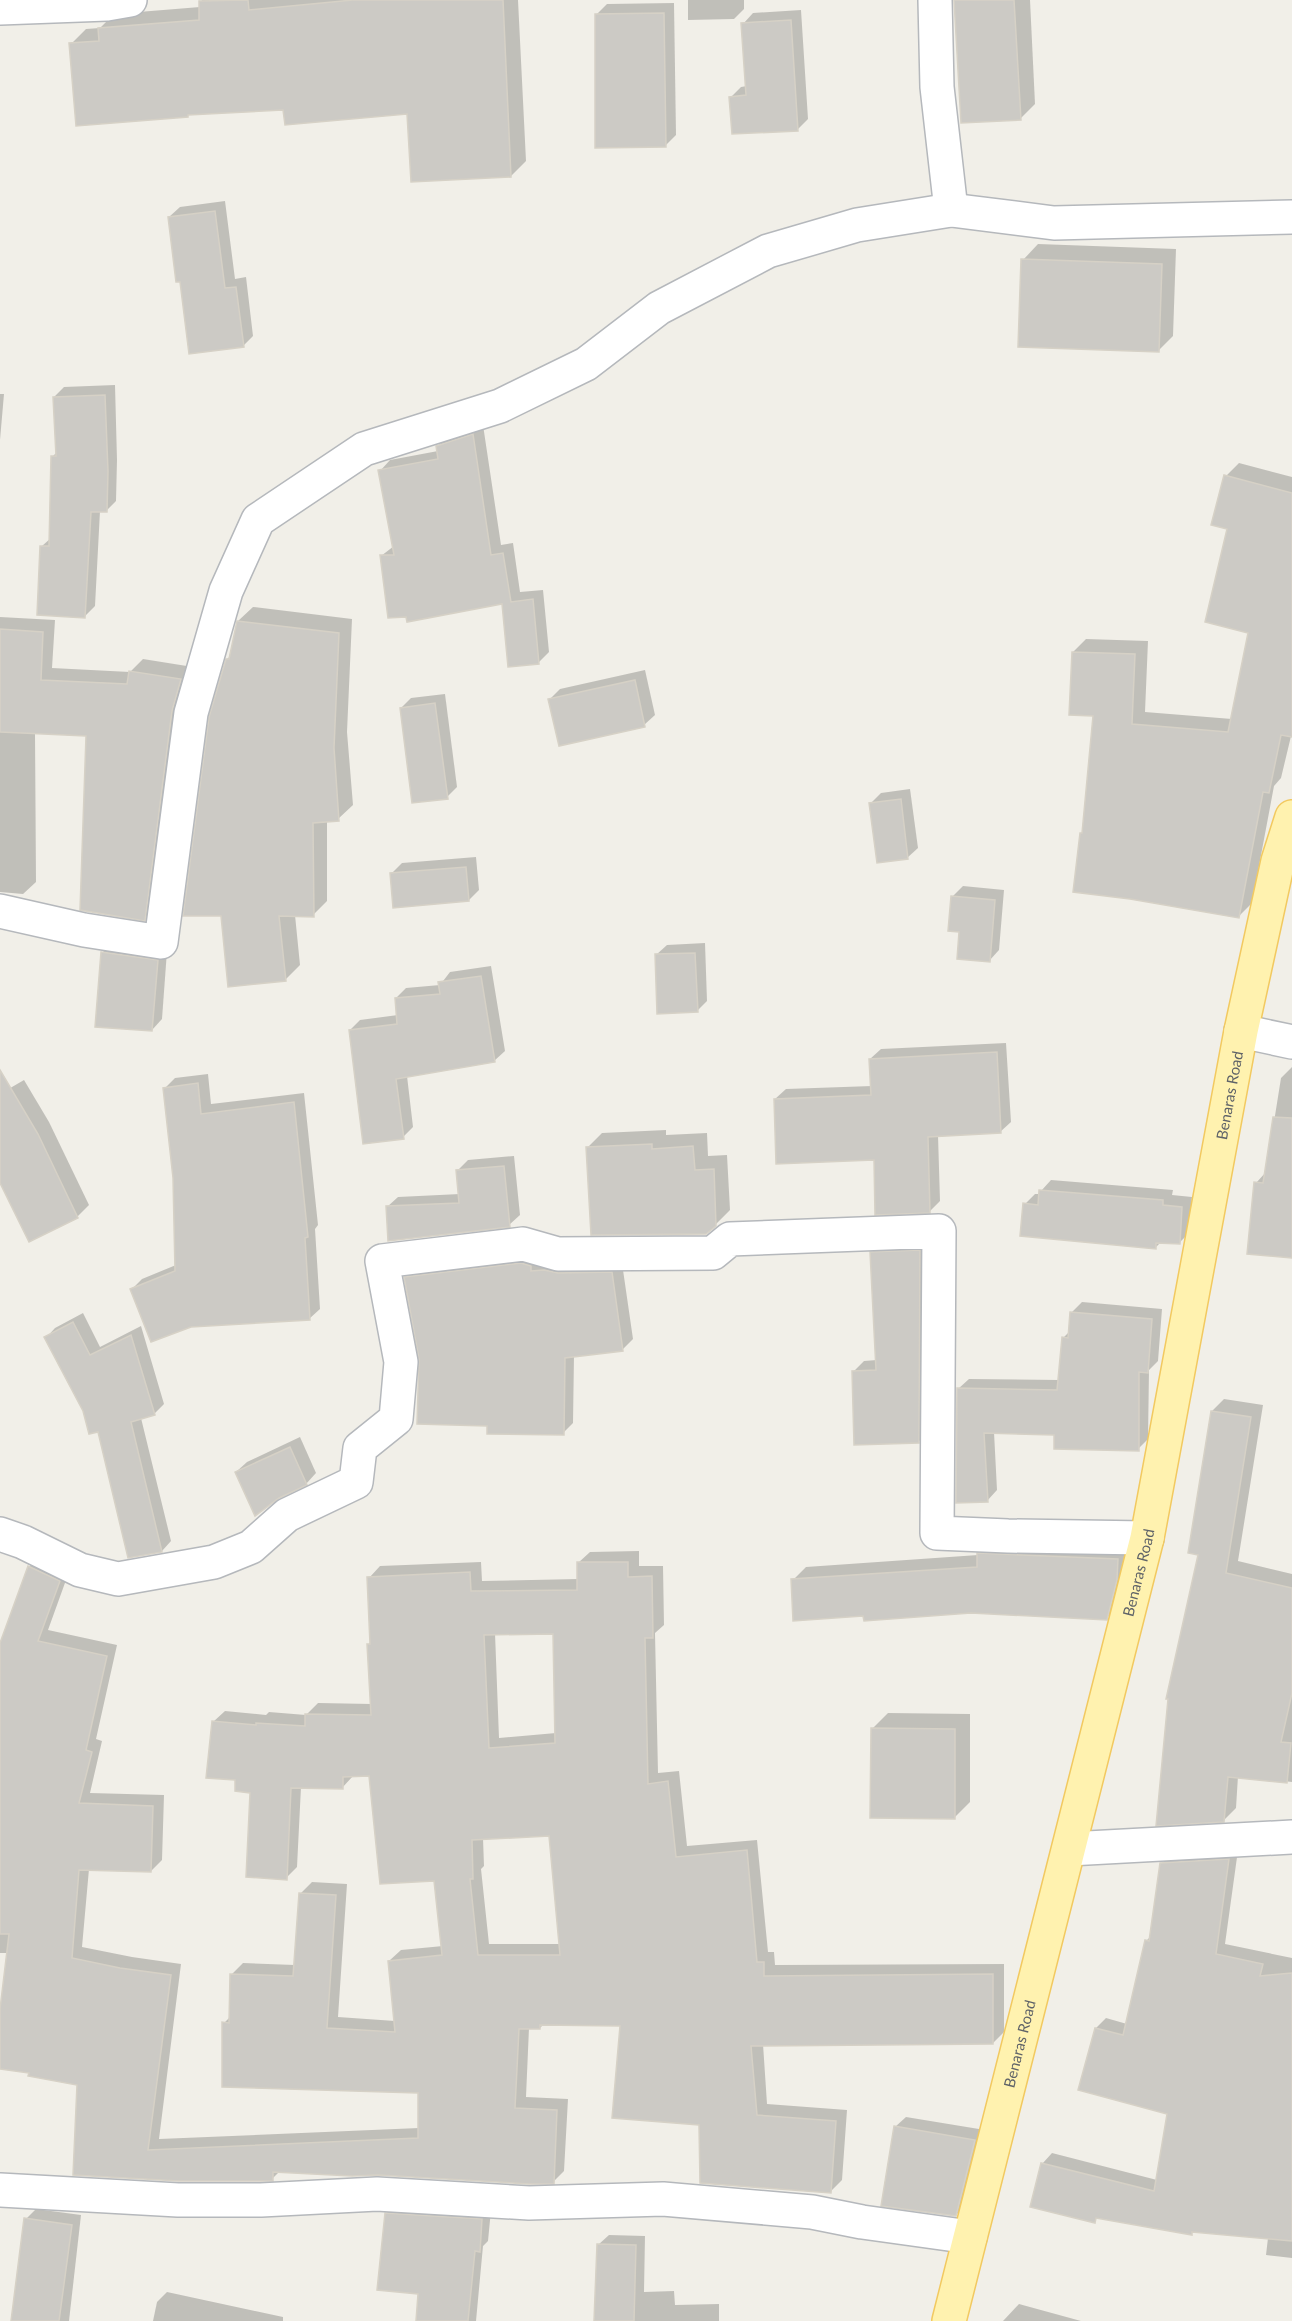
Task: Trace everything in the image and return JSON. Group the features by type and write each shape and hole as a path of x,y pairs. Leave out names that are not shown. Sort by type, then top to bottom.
{"main road":[{"name":"Benaras Road","path":"949,2321 1147,1538 1241,1031 1278,861 1292,817"}],"street":[{"path":"0,8 107,4 130,0"},
{"path":"935,0 938,87 951,210"},
{"path":"0,911 84,930 161,942 191,713 226,591 258,520 364,449 500,406 586,364 659,308 768,250 857,225 951,210 1054,224 1292,217"},
{"path":"1241,1031 1292,1042"},
{"path":"0,1534 23,1542 80,1570 118,1579 170,1572 214,1562 251,1547 287,1515 356,1482 360,1448 396,1419 401,1362 382,1262 524,1244 558,1254 713,1253 730,1239 939,1231 937,1533 1147,1538"},
{"path":"1069,1849 1292,1837"},
{"path":"0,2190 178,2200 261,2200 376,2194 529,2202 663,2199 812,2212 862,2222 970,2237"}],"building":[{"path":"248,0 249,10 353,0 503,0 511,177 411,182 407,114 285,125 283,110 188,115 188,117 76,126 69,43 99,41 98,28 199,20 199,1"},
{"path":"954,0 1014,0 1021,120 961,123"},
{"path":"664,13 666,147 595,148 595,14"},
{"path":"791,20 798,131 732,134 729,97 746,95 741,23"},
{"path":"215,211 225,288 236,287 244,347 189,354 180,282 176,282 168,217"},
{"path":"1021,259 1162,264 1159,352 1018,347"},
{"path":"105,395 107,512 91,512 85,618 37,615 40,546 49,546 51,456 56,456 53,397"},
{"path":"473,434 491,555 503,553 511,602 533,599 539,664 508,667 502,604 407,622 406,617 388,618 380,555 394,555 378,470 438,459 436,446"},
{"path":"1224,475 1292,493 1292,737 1281,735 1269,793 1263,792 1239,918 1130,899 1073,892 1080,833 1082,833 1093,716 1069,715 1072,652 1135,654 1132,724 1228,732 1248,633 1205,622 1227,529 1211,525"},
{"path":"237,621 339,633 334,748 339,821 313,823 314,917 279,916 286,981 228,987 221,916 183,916 209,717 226,659 229,659"},
{"path":"0,629 43,632 41,680 127,684 129,671 181,679 172,711 145,921 80,910 86,736 0,732"},
{"path":"635,680 645,727 559,746 548,699"},
{"path":"435,703 448,799 412,803 400,708"},
{"path":"901,799 908,859 877,863 869,803"},
{"path":"466,867 469,901 393,908 390,873"},
{"path":"951,896 995,900 990,962 957,959 959,932 948,931"},
{"path":"101,952 158,960 152,1031 95,1027"},
{"path":"695,953 698,1012 657,1014 655,954"},
{"path":"481,976 495,1062 396,1079 404,1139 363,1144 349,1030 397,1024 395,998 440,994 438,982"},
{"path":"997,1052 1001,1133 928,1137 930,1213 875,1215 874,1160 776,1164 774,1099 871,1095 869,1059"},
{"path":"0,1070 38,1134 78,1218 29,1242 0,1183"},
{"path":"198,1083 201,1114 294,1102 308,1237 305,1238 310,1320 191,1327 151,1342 130,1289 175,1271 173,1178 163,1088"},
{"path":"1273,1117 1292,1118 1292,1258 1247,1254 1254,1182 1263,1183"},
{"path":"652,1144 652,1149 693,1146 695,1170 714,1169 716,1226 706,1234 591,1235 586,1147"},
{"path":"504,1166 510,1227 388,1241 386,1206 459,1203 456,1170"},
{"path":"1039,1190 1163,1200 1163,1205 1182,1207 1180,1244 1156,1243 1156,1249 1020,1236 1023,1203 1038,1205"},
{"path":"920,1250 919,1443 854,1445 852,1371 876,1370 870,1252"},
{"path":"521,1263 531,1266 531,1271 612,1272 623,1351 565,1358 564,1435 487,1434 487,1426 417,1424 419,1359 404,1277"},
{"path":"1070,1312 1152,1319 1148,1373 1139,1372 1139,1451 1054,1449 1054,1435 984,1433 988,1502 956,1503 957,1388 1057,1390 1062,1337 1068,1338"},
{"path":"73,1322 90,1355 131,1335 155,1415 131,1422 162,1552 128,1558 98,1432 89,1434 83,1411 44,1337"},
{"path":"1211,1411 1251,1417 1226,1573 1292,1588 1292,1693 1281,1742 1291,1743 1287,1783 1228,1777 1224,1822 1156,1826 1168,1699 1166,1699 1198,1555 1188,1553"},
{"path":"290,1447 307,1485 279,1498 255,1516 235,1472"},
{"path":"977,1553 1118,1559 1117,1580 1107,1620 971,1613 864,1621 863,1616 793,1621 791,1579 977,1567"},
{"path":"577,1562 628,1562 628,1577 652,1576 653,1638 645,1638 648,1784 668,1781 676,1857 747,1850 757,1962 764,1962 764,1976 993,1974 993,2044 751,2046 757,2115 836,2121 831,2193 700,2183 699,2125 612,2118 620,2026 540,2025 540,2029 519,2029 515,2108 557,2110 554,2184 273,2172 273,2181 179,2181 73,2175 77,2085 28,2076 29,2073 0,2069 0,2009 9,1934 0,1934 0,1643 28,1566 60,1581 38,1641 107,1656 86,1750 92,1752 79,1803 153,1806 151,1872 79,1870 72,1958 171,1975 148,2150 418,2138 418,2093 222,2087 222,2022 229,2023 230,1974 293,1976 299,1893 336,1895 327,2028 395,2032 388,1961 442,1955 434,1881 380,1884 369,1776 343,1777 343,1789 291,1788 287,1880 246,1877 250,1793 235,1791 235,1780 206,1778 212,1721 305,1726 305,1714 371,1715 367,1644 370,1644 367,1577 470,1572 471,1591 577,1590","holes":["553,1634 555,1743 489,1748 484,1635","549,1836 560,1955 478,1955 470,1879 473,1879 472,1840"]},
{"path":"871,1728 955,1729 955,1819 870,1818"},
{"path":"1229,1859 1216,1954 1263,1964 1260,1976 1292,1973 1292,2241 1192,2232 1192,2235 1096,2218 1095,2223 1030,2207 1041,2163 1154,2191 1167,2114 1078,2090 1095,2028 1123,2035 1145,1940 1149,1941 1160,1863"},
{"path":"894,2126 975,2140 956,2216 881,2206"},
{"path":"385,2213 482,2219 480,2252 475,2251 468,2321 416,2321 418,2294 377,2290"},
{"path":"24,2218 72,2225 59,2321 11,2321"},
{"path":"597,2244 636,2245 634,2321 594,2321"}]}
